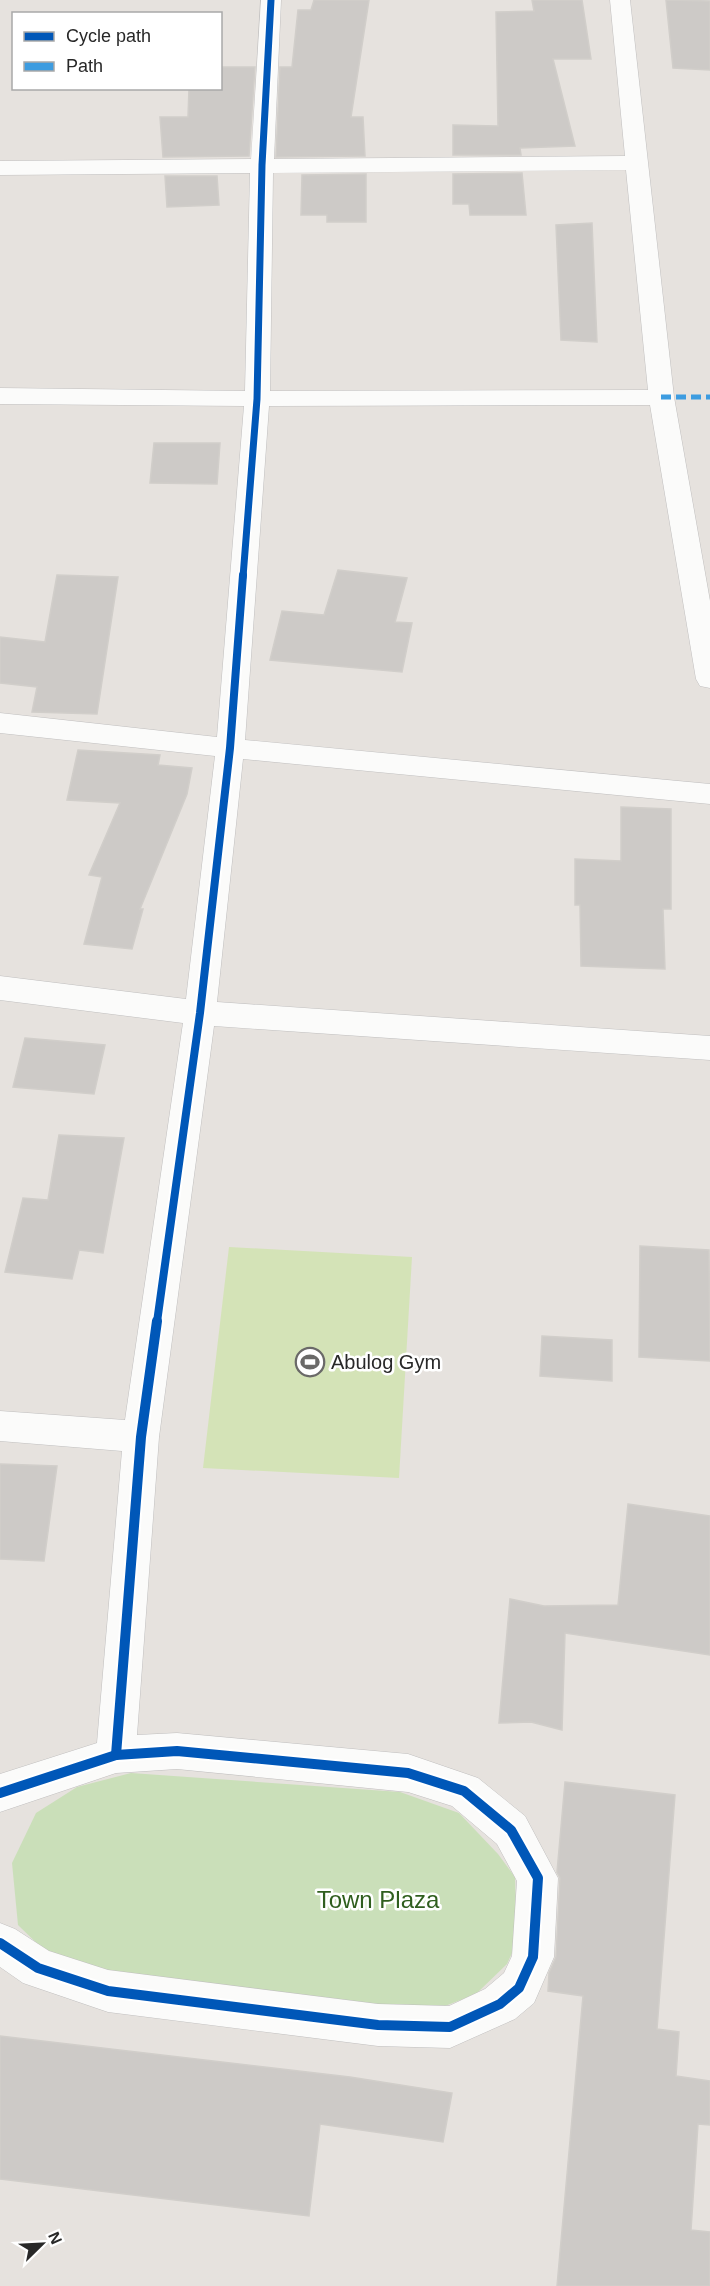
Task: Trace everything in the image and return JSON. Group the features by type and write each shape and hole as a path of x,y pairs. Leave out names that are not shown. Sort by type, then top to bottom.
{"street":[{"path":"116,1755 141,1437 200,1013 230,748 257,399 262,165 271,0"},
{"path":"620,0 661,397 710,679"},
{"path":"0,168 636,163"},
{"path":"0,396 257,399 661,397"},
{"path":"0,723 230,748 710,794"},
{"path":"0,988 200,1013 710,1048"},
{"path":"0,1426 141,1437"},
{"path":"0,1793 116,1755 177,1751 408,1773 464,1791 511,1830 538,1878 533,1957 519,1988 500,2004 450,2027 378,2025 108,1991 38,1968 0,1943"}],"green space":[{"name":"Abulog Gym","path":"229,1247 412,1257 399,1478 203,1468"},
{"name":"Town Plaza","path":"131,1773 400,1792 459,1813 498,1854 515,1877 517,1942 507,1964 476,1994 445,2006 407,2014 168,1984 53,1959 18,1925 12,1863 36,1813 77,1787"}],"building":[{"path":"314,0 369,0 351,117 363,117 365,156 276,157 280,67 292,67 298,10 311,10"},
{"path":"532,0 582,0 591,59 553,59 575,146 520,148 521,155 453,155 453,125 498,126 496,12 534,11"},
{"path":"666,0 710,1 710,70 673,68"},
{"path":"222,67 255,67 249,156 163,157 160,117 188,117 189,90 222,90"},
{"path":"522,173 526,215 470,215 469,204 453,204 453,174"},
{"path":"366,174 366,222 327,222 327,215 301,215 302,175"},
{"path":"165,176 217,176 219,205 167,207"},
{"path":"592,223 597,342 561,340 556,225"},
{"path":"154,443 220,443 217,484 150,483"},
{"path":"338,570 407,578 395,622 412,623 402,672 270,660 282,611 324,615"},
{"path":"57,575 118,577 97,714 32,712 37,687 0,683 0,637 45,642"},
{"path":"78,750 160,755 158,765 192,768 187,794 140,909 143,909 132,949 84,944 102,877 89,875 120,803 67,800"},
{"path":"621,807 671,809 671,909 663,909 665,969 581,966 580,905 575,905 575,859 621,861"},
{"path":"25,1038 105,1045 94,1094 13,1087"},
{"path":"59,1135 124,1138 103,1253 79,1250 72,1279 5,1272 23,1198 48,1200"},
{"path":"640,1246 709,1250 710,1361 639,1357"},
{"path":"542,1336 612,1340 612,1381 540,1376"},
{"path":"0,1464 57,1466 44,1561 0,1559"},
{"path":"628,1504 710,1516 710,1655 565,1633 562,1730 531,1722 499,1723 510,1599 544,1606 618,1605"},
{"path":"565,1782 675,1795 657,2029 679,2032 676,2076 710,2081 710,2125 698,2124 691,2230 710,2232 710,2286 557,2286 583,1996 548,1991 549,1973 556,1957 560,1878 557,1872"},
{"path":"0,2036 350,2077 452,2093 443,2142 320,2124 309,2216 0,2179"}],"marked path":[{"path":"661,397 710,397"}],"cycle path":[{"path":"116,1755 141,1437 200,1013 230,748 257,399 262,165 271,0"},
{"path":"0,1793 116,1755 177,1751 408,1773 464,1791 511,1830 538,1878 533,1957 519,1988 500,2004 450,2027 378,2025 108,1991 38,1968 0,1943"}],"place":[{"name":"Abulog Gym","path":"310,1362"}]}
